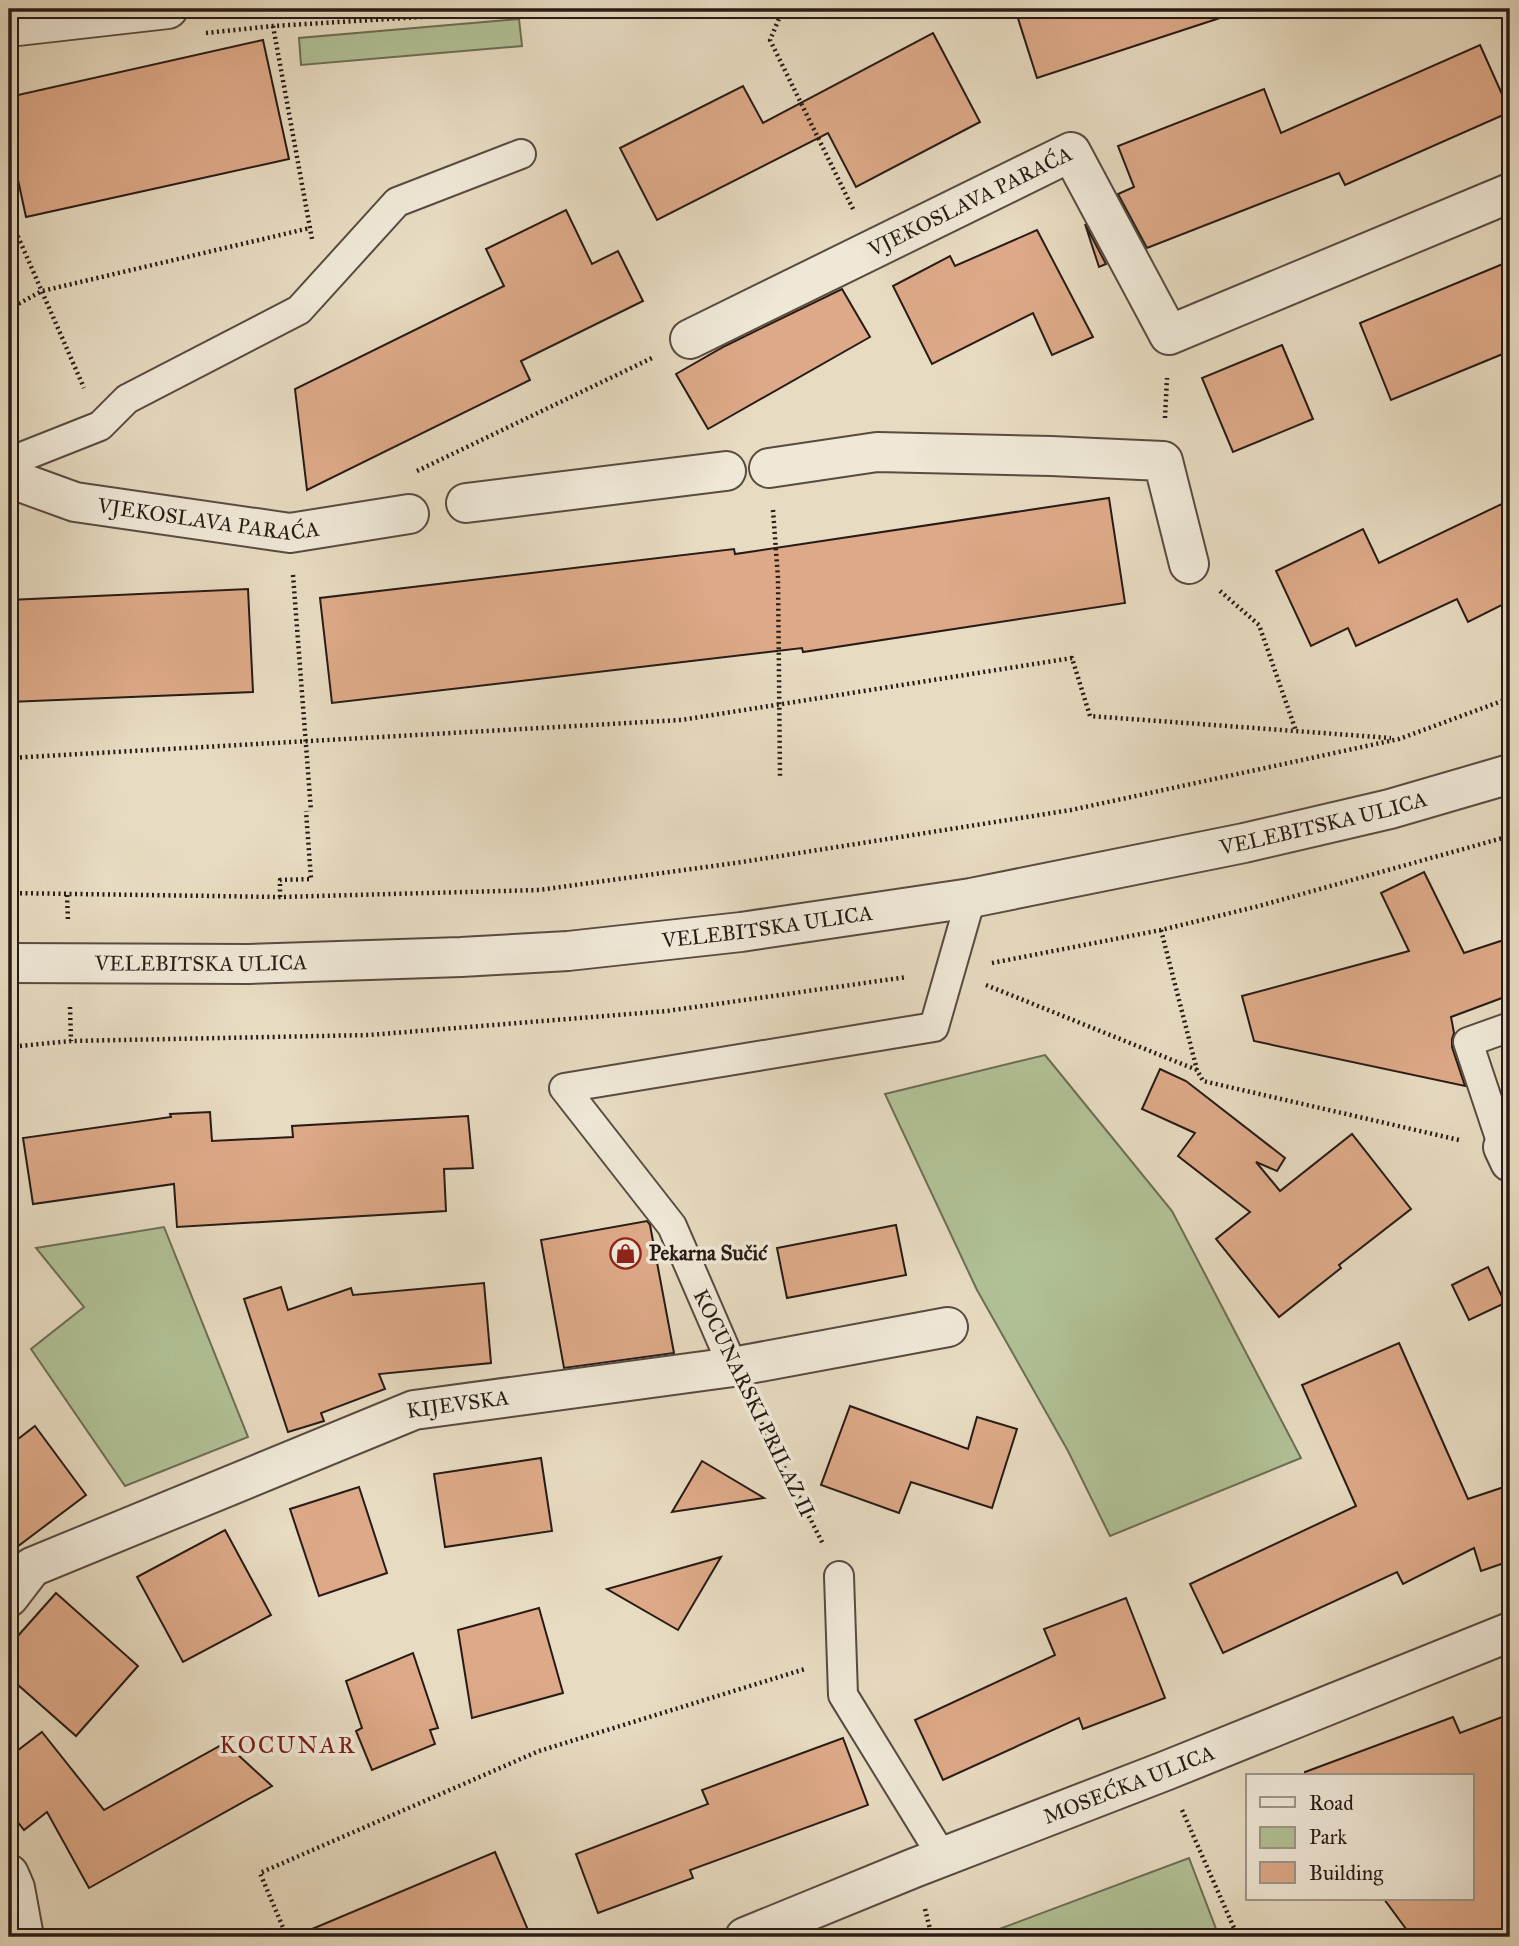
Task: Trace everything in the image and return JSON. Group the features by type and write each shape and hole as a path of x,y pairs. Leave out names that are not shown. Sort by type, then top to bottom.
{"street":[{"path":"9,27 168,9"},
{"name":"VJEKOSLAVA PARAĆA","path":"690,339 1071,152 1169,335"},
{"path":"1169,335 1510,193"},
{"path":"769,468 877,452 1163,461 1189,564"},
{"path":"466,503 726,471"},
{"name":"VJEKOSLAVA PARAĆA","path":"9,478 75,502 290,533 409,513"},
{"name":"VELEBITSKA ULICA","path":"9,963 249,964 447,958 568,951 741,932 971,898 1244,843 1391,809 1510,774"},
{"name":"KIJEVSKA","path":"9,1597 32,1567 414,1410 733,1367 948,1327"},
{"name":"MOSEĆKA ULICA","path":"746,1937 942,1856 1165,1771 1510,1632"},
{"path":"9,1874 15,1888 24,1937"}],"lane":[{"path":"9,461 100,426 127,399 299,310 397,202 521,154"},
{"name":"KOCUNARSKI PRILAZ II","path":"733,1367 672,1227 564,1088 934,1027 971,898"},
{"path":"1508,1151 1468,1042 1510,1027"},
{"path":"839,1576 844,1695 942,1856"}],"path":[{"path":"321,286 273,26 554,9"},
{"path":"783,9 770,40 873,250"},
{"path":"9,216 100,426"},
{"path":"9,309 42,291 310,228"},
{"path":"1163,461 1169,335"},
{"path":"414,473 637,366"},
{"path":"776,540 780,778"},
{"path":"1189,564 1259,625 1296,731"},
{"path":"280,897 280,880 311,879 306,742 294,589"},
{"path":"9,758 681,720 1072,659 1090,716 1399,739"},
{"path":"9,893 280,897 539,890 742,862 1072,810 1399,739 1510,698"},
{"path":"9,1047 71,1041 382,1034 667,1011 949,971 1161,930 1259,906 1510,836"},
{"path":"1161,930 1197,1070 1203,1081 1464,1141"},
{"path":"949,971 1197,1070"},
{"name":"KOCUNARSKI PRILAZ II","path":"733,1367 839,1576"},
{"path":"288,1937 260,1873 539,1751 842,1658"},
{"path":"1165,1771 1238,1937"}],"green space":[{"path":"519,19 522,46 301,65 299,38"},
{"path":"1045,1055 1172,1211 1301,1458 1110,1536 1068,1451 977,1290 885,1094"},
{"path":"164,1227 248,1437 125,1486 31,1349 84,1307 36,1248"},
{"path":"1189,1858 1218,1934 1211,1937 978,1937"}],"building":[{"path":"1015,9 1225,9 1226,16 1037,78"},
{"path":"933,33 980,122 856,187 828,133 657,220 620,148 743,86 763,123"},
{"path":"263,40 289,159 26,217 9,138 9,97"},
{"path":"1480,45 1510,112 1345,185 1339,173 1147,248 1118,194 1134,187 1118,146 1264,89 1281,133"},
{"path":"566,210 592,264 618,251 643,301 521,361 530,380 307,490 295,389 504,286 486,249"},
{"path":"1085,224 1106,264 1099,267"},
{"path":"1037,230 1093,337 1052,355 1033,313 932,364 893,286 950,256 955,266"},
{"path":"1510,261 1510,351 1391,400 1360,323"},
{"path":"842,289 870,337 708,429 676,374 725,346"},
{"path":"1282,345 1313,419 1233,452 1202,378"},
{"path":"1109,498 1125,603 803,652 802,648 332,703 320,598 734,549 735,554"},
{"path":"1510,500 1510,601 1468,622 1457,599 1356,646 1348,628 1311,646 1276,571 1363,529 1379,563"},
{"path":"248,589 253,692 9,702 9,600"},
{"path":"1424,872 1464,953 1510,938 1510,995 1451,1017 1454,1033 1452,1047 1465,1086 1254,1041 1242,996 1409,951 1381,893"},
{"path":"1160,1069 1186,1081 1285,1158 1277,1171 1256,1162 1280,1191 1352,1134 1411,1209 1339,1265 1341,1268 1279,1317 1216,1239 1250,1212 1178,1156 1195,1133 1142,1109"},
{"path":"210,1112 212,1141 293,1137 292,1126 468,1116 473,1168 444,1169 446,1211 177,1227 174,1184 33,1204 23,1138 171,1117 170,1114"},
{"path":"647,1221 650,1225 674,1353 564,1368 541,1240"},
{"path":"896,1225 906,1275 787,1298 777,1248"},
{"path":"1488,1267 1505,1303 1469,1320 1452,1285"},
{"path":"484,1283 491,1363 379,1374 385,1389 321,1413 324,1421 288,1432 244,1299 281,1287 288,1310 351,1288 353,1295"},
{"path":"1399,1343 1468,1499 1510,1485 1510,1561 1481,1571 1474,1548 1403,1584 1397,1572 1223,1653 1190,1584 1356,1506 1302,1385"},
{"path":"850,1406 968,1449 977,1417 1017,1429 992,1508 911,1482 899,1513 821,1485"},
{"path":"35,1426 86,1495 9,1553 9,1446"},
{"path":"541,1458 552,1531 445,1547 434,1474"},
{"path":"702,1461 764,1498 672,1512"},
{"path":"359,1487 387,1573 319,1596 290,1509"},
{"path":"225,1530 271,1615 183,1662 137,1577"},
{"path":"721,1557 678,1630 607,1589"},
{"path":"56,1593 138,1666 76,1736 9,1677 9,1646"},
{"path":"1126,1598 1165,1698 1083,1729 1079,1718 943,1780 915,1720 1055,1655 1044,1629"},
{"path":"539,1608 563,1693 472,1718 458,1630"},
{"path":"413,1653 438,1728 430,1730 435,1744 372,1770 356,1731 362,1728 346,1681"},
{"path":"1510,1714 1510,1937 1412,1937 1385,1900 1474,1900 1474,1774 1305,1774 1453,1717 1460,1733"},
{"path":"42,1732 104,1810 225,1743 272,1786 89,1888 47,1812 24,1830 9,1811 9,1757"},
{"path":"843,1738 868,1805 690,1870 693,1878 598,1913 576,1854 708,1804 702,1790"},
{"path":"495,1852 531,1937 293,1937"}],"place":[{"name":"Pekarna Sučić","path":"626,1253"}],"district":[{"name":"KOCUNAR","path":"288,1745"}]}
